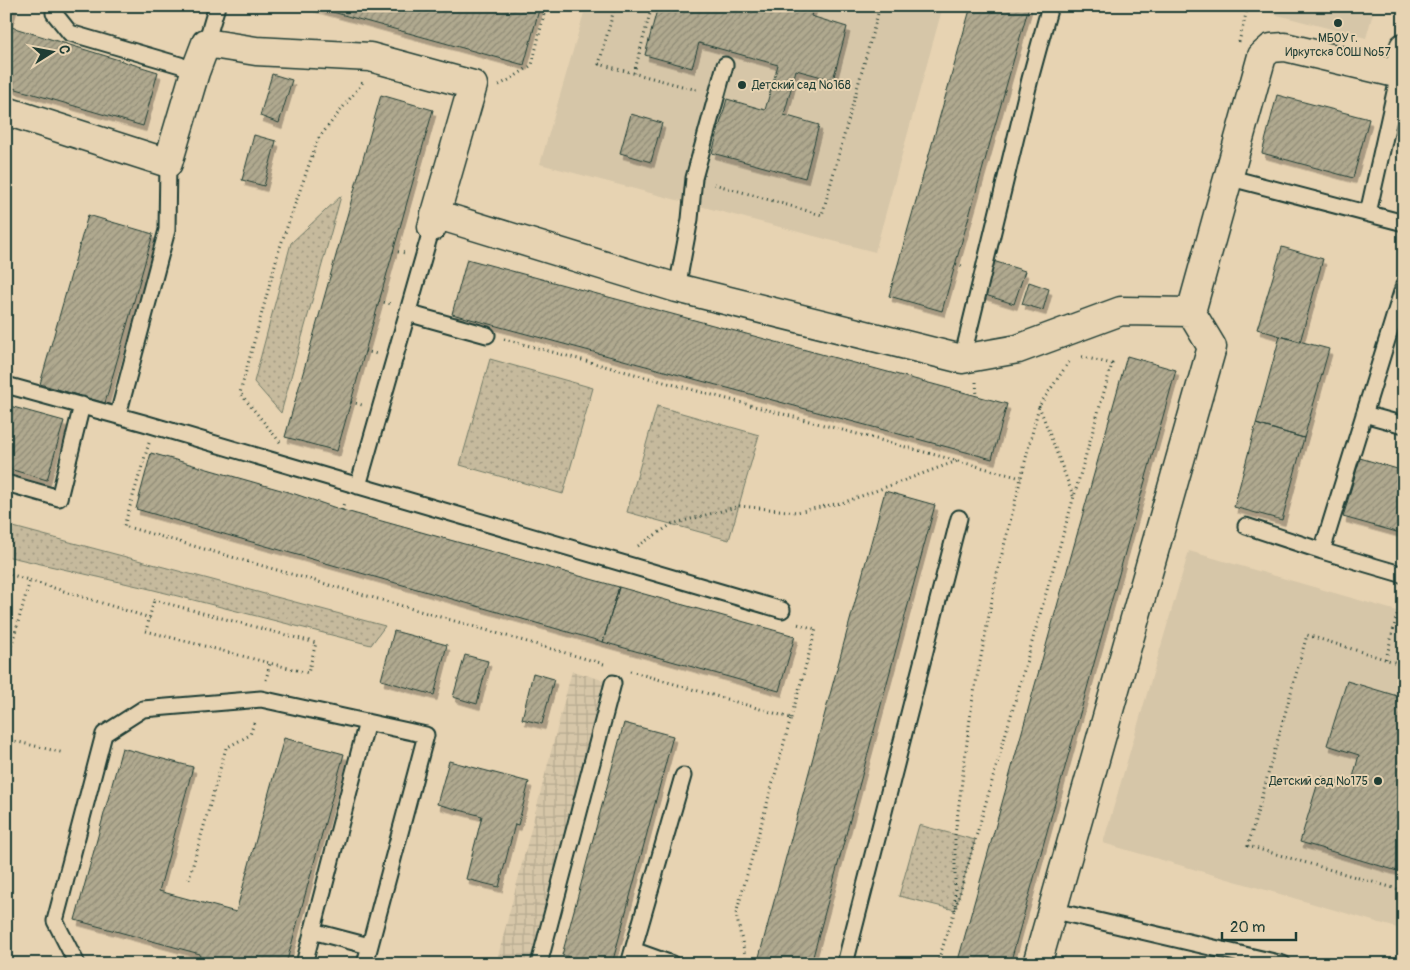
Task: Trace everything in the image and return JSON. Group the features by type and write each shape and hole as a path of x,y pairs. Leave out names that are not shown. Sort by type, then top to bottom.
{"street":[{"path":"6,111 168,163 195,72 206,43 256,51 370,57 473,85 433,220 677,288 962,360 1018,349 1121,310 1191,312"},
{"path":"1037,964 1212,347 1191,312 1262,56 1271,48 1285,46 1399,74 1404,47"}],"lane":[{"path":"56,6 54,13 70,33 180,65 195,72"},
{"path":"206,43 217,6"},
{"path":"962,360 1030,79 1050,6"},
{"path":"677,288 690,219 694,178 725,66"},
{"path":"1368,213 1399,74"},
{"path":"118,415 167,230 168,163"},
{"path":"1227,177 1404,223"},
{"path":"358,486 433,220"},
{"path":"1322,551 1404,285"},
{"path":"407,313 486,335"},
{"path":"6,385 118,415 615,561 785,616"},
{"path":"6,483 59,498 82,405"},
{"path":"1364,414 1404,425"},
{"path":"845,964 960,518"},
{"path":"1246,526 1404,575"},
{"path":"539,964 613,683"},
{"path":"77,964 56,921 104,734 143,709 261,699 426,735 365,964"},
{"path":"304,964 367,722"},
{"path":"672,964 631,957 682,776"},
{"path":"1051,910 1283,964"},
{"path":"312,931 369,946"}],"path":[{"path":"469,99 509,80 532,65 546,6"},
{"path":"616,6 599,64 717,96"},
{"path":"634,73 652,6"},
{"path":"694,178 822,215 880,6"},
{"path":"281,443 240,393 279,250 318,140 364,80"},
{"path":"956,264 965,267"},
{"path":"486,335 1021,478"},
{"path":"955,910 955,835 972,703 997,574 1039,406 1074,354 1082,350"},
{"path":"937,964 955,910 1112,364 1074,354"},
{"path":"976,382 977,396"},
{"path":"1039,406 1074,498"},
{"path":"154,426 124,526 607,665"},
{"path":"615,561 672,524 740,506 797,512 845,502 957,461"},
{"path":"6,573 150,618"},
{"path":"6,665 30,580"},
{"path":"154,600 316,643 308,673 146,631 150,618 154,600"},
{"path":"1386,659 1398,611"},
{"path":"747,964 736,914 816,629 785,616"},
{"path":"1404,665 1307,635 1248,846 1404,891"},
{"path":"189,879 226,748 250,735 270,664"},
{"path":"625,670 791,718"},
{"path":"6,738 64,753"}],"shaded area":[{"name":"Детский сад №168","path":"586,6 943,6 875,252 540,164"},
{"name":"МБОУ г. Иркутска СОШ №57","path":"1243,6 1375,6 1366,38"},
{"path":"341,196 281,413 254,382 291,243"},
{"path":"490,359 593,388 563,494 460,465"},
{"path":"657,406 759,435 729,540 627,512"},
{"path":"6,525 385,626 371,645 146,588 6,556"},
{"path":"1189,551 1404,613 1404,930 1103,843"},
{"path":"572,671 613,683 539,964 496,964"},
{"path":"919,825 975,840 955,910 899,896"}],"building":[{"path":"6,6 14,6 8,26 158,72 143,126 6,86"},
{"path":"311,6 540,6 524,65"},
{"path":"658,6 769,6 793,13 795,6 814,6 811,16 847,27 833,80 796,70 784,115 819,125 805,178 712,153 727,99 765,110 778,65 699,43 692,68 645,55"},
{"path":"971,6 1029,6 942,311 889,296"},
{"path":"272,74 292,80 279,123 260,116"},
{"path":"381,95 433,110 337,451 285,437"},
{"path":"1277,95 1369,119 1353,178 1262,153"},
{"path":"631,114 662,123 651,162 620,153"},
{"path":"254,135 276,141 264,186 242,180"},
{"path":"88,215 153,234 105,403 40,384"},
{"path":"1282,247 1323,259 1300,342 1257,329"},
{"path":"467,259 1007,404 992,459 452,314"},
{"path":"990,260 1025,271 1014,304 979,293"},
{"path":"1029,282 1049,289 1043,310 1022,304"},
{"path":"1280,336 1329,349 1304,438 1256,424"},
{"path":"1127,356 1176,370 1010,964 957,964"},
{"path":"6,405 64,421 47,480 6,468"},
{"path":"1256,424 1304,438 1282,520 1234,507"},
{"path":"151,453 295,494 342,510 619,587 603,642 136,509"},
{"path":"1360,458 1404,471 1404,534 1343,517"},
{"path":"885,491 935,505 811,964 782,964 759,957"},
{"path":"619,587 795,636 779,691 603,642"},
{"path":"394,631 447,645 434,695 381,680"},
{"path":"465,655 488,661 477,704 453,697"},
{"path":"533,673 554,679 542,724 522,719"},
{"name":"Детский сад №175","path":"1347,681 1404,698 1404,873 1300,842 1320,776 1351,785 1359,755 1327,745"},
{"path":"624,723 673,736 612,964 593,964 562,955"},
{"path":"284,738 344,754 286,964 198,964 200,954 75,920 122,748 193,767 159,891 236,912"},
{"path":"449,761 529,782 518,825 515,824 499,887 466,879 482,816 437,804"}],"place":[{"name":"МБОУ г. Иркутска СОШ №57","path":"1338,23"},
{"name":"Детский сад №168","path":"742,85"},
{"name":"Детский сад №175","path":"1378,781"}]}
